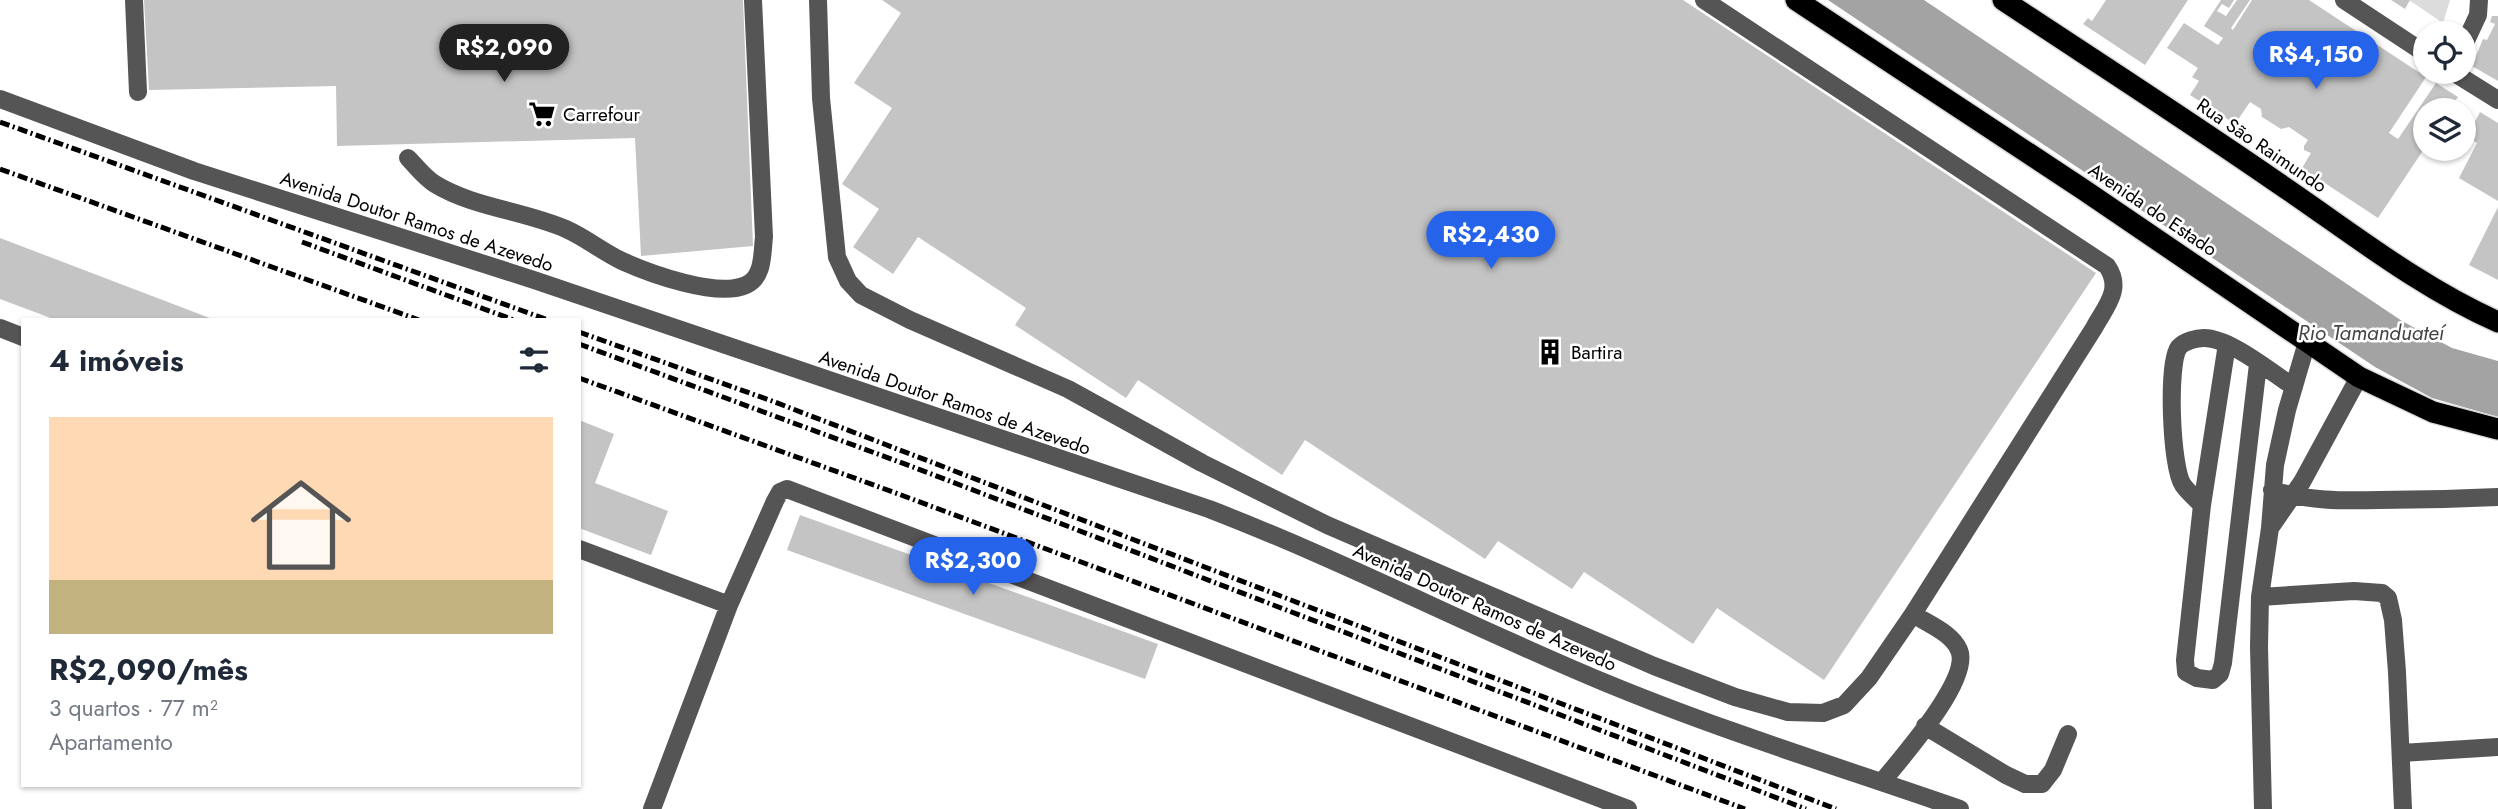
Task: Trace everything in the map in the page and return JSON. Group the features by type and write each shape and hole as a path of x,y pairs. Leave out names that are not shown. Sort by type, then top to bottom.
{"highway":[{"name":"Avenida do Estado","path":"1796,0 2095,197 2359,377 2433,412 2498,429"},
{"name":"Rua São Raimundo","path":"2003,0 2245,160 2421,281 2474,312 2498,322"}],"street":[{"path":"134,0 138,92"},
{"path":"408,158 432,182 458,196 505,208 567,230 621,261 659,275 714,288 736,289 750,283 760,270 764,237 753,0"},
{"path":"818,0 821,98 837,257 848,281 861,295 910,320 1068,389 1202,463 1326,525 1654,666 1735,697 1788,712 1823,713 1844,705 1869,678 1913,614 2094,328 2115,289 2114,276 2107,265 1704,0"},
{"path":"2344,0 2413,45"},
{"path":"2475,21 2479,0"},
{"path":"2472,84 2498,100"},
{"name":"Avenida Doutor Ramos de Azevedo","path":"0,99 194,171 534,280 1209,509 1257,528 1511,643 1654,703 1961,809"},
{"path":"0,328 21,336"},
{"path":"2202,505 2183,485 2173,451 2173,360 2180,346 2194,339 2207,338 2227,344 2294,387"},
{"path":"2263,809 2260,597 2270,528 2275,465 2307,342"},
{"path":"2227,344 2202,505 2185,660 2186,672 2197,678 2213,680 2220,674 2223,663 2258,364"},
{"path":"2270,528 2292,497 2359,377"},
{"path":"652,809 729,605 775,500 780,492 787,489 1628,809"},
{"path":"2272,490 2292,497 2314,500 2498,497"},
{"path":"581,550 729,605"},
{"path":"2260,597 2354,591 2382,593 2388,598 2393,620 2403,809"},
{"path":"1882,782 1940,708 1958,675 1960,652 1953,640 1913,614"},
{"path":"1925,726 2025,784 2042,784 2053,770 2068,734"},
{"path":"2401,753 2498,747"}],"shaded area":[{"path":"2409,0 2450,0 2444,21"}],"water":[{"name":"Rio Tamanduateí","path":"1828,0 1924,0 2402,321 2452,348 2498,361 2498,417 2432,398 2375,367"}],"building":[{"name":"Carrefour","path":"144,0 743,0 753,246 641,256 635,138 337,146 336,86 149,90"},
{"name":"Bartira","path":"882,0 1683,0 2096,273 1824,680 1717,608 1693,644 1584,572 1572,589 1498,541 1485,559 1305,440 1282,475 1138,380 1126,398 1015,325 1026,308 918,237 893,274 853,247 879,209 842,184 892,108 854,83 901,13"},
{"path":"2106,0 2188,0 2145,65 2083,24 2088,18 2092,21"},
{"path":"2221,0 2234,0 2229,8 2222,4 2217,11 2226,16 2237,0 2250,0 2231,28 2233,30 2252,0 2309,0 2413,68 2413,84 2421,84 2389,133 2398,139 2413,117 2413,161 2416,161 2378,218 2302,168 2311,153 2304,150 2308,140 2289,127 2281,129 2262,117 2261,109 2250,102 2235,124 2190,95 2199,81 2192,77 2198,68 2167,48 2184,23 2218,45 2223,38 2204,26"},
{"path":"2391,0 2410,0 2405,9"},
{"path":"2492,16 2498,16 2498,81 2476,68 2476,56 2483,39 2487,40 2495,24 2490,22"},
{"path":"2435,84 2457,98 2426,98"},
{"path":"2480,112 2498,123 2498,201 2459,178 2468,161 2476,161 2476,120"},
{"path":"2498,207 2498,280 2469,265"},
{"path":"0,238 210,318 51,318 0,299"},
{"path":"581,421 614,434 595,483 668,511 651,555 581,529"},
{"path":"800,515 1158,644 1145,679 787,550"}],"railway":[{"path":"0,122 542,318"},
{"path":"0,169 413,318"},
{"path":"302,242 509,318"},
{"path":"581,333 772,401 1836,809"},
{"path":"581,345 913,467 1806,809"},
{"path":"581,379 1745,809"}],"place":[{"name":"Carrefour","path":"542,114"},
{"name":"Bartira","path":"1550,352"}]}
